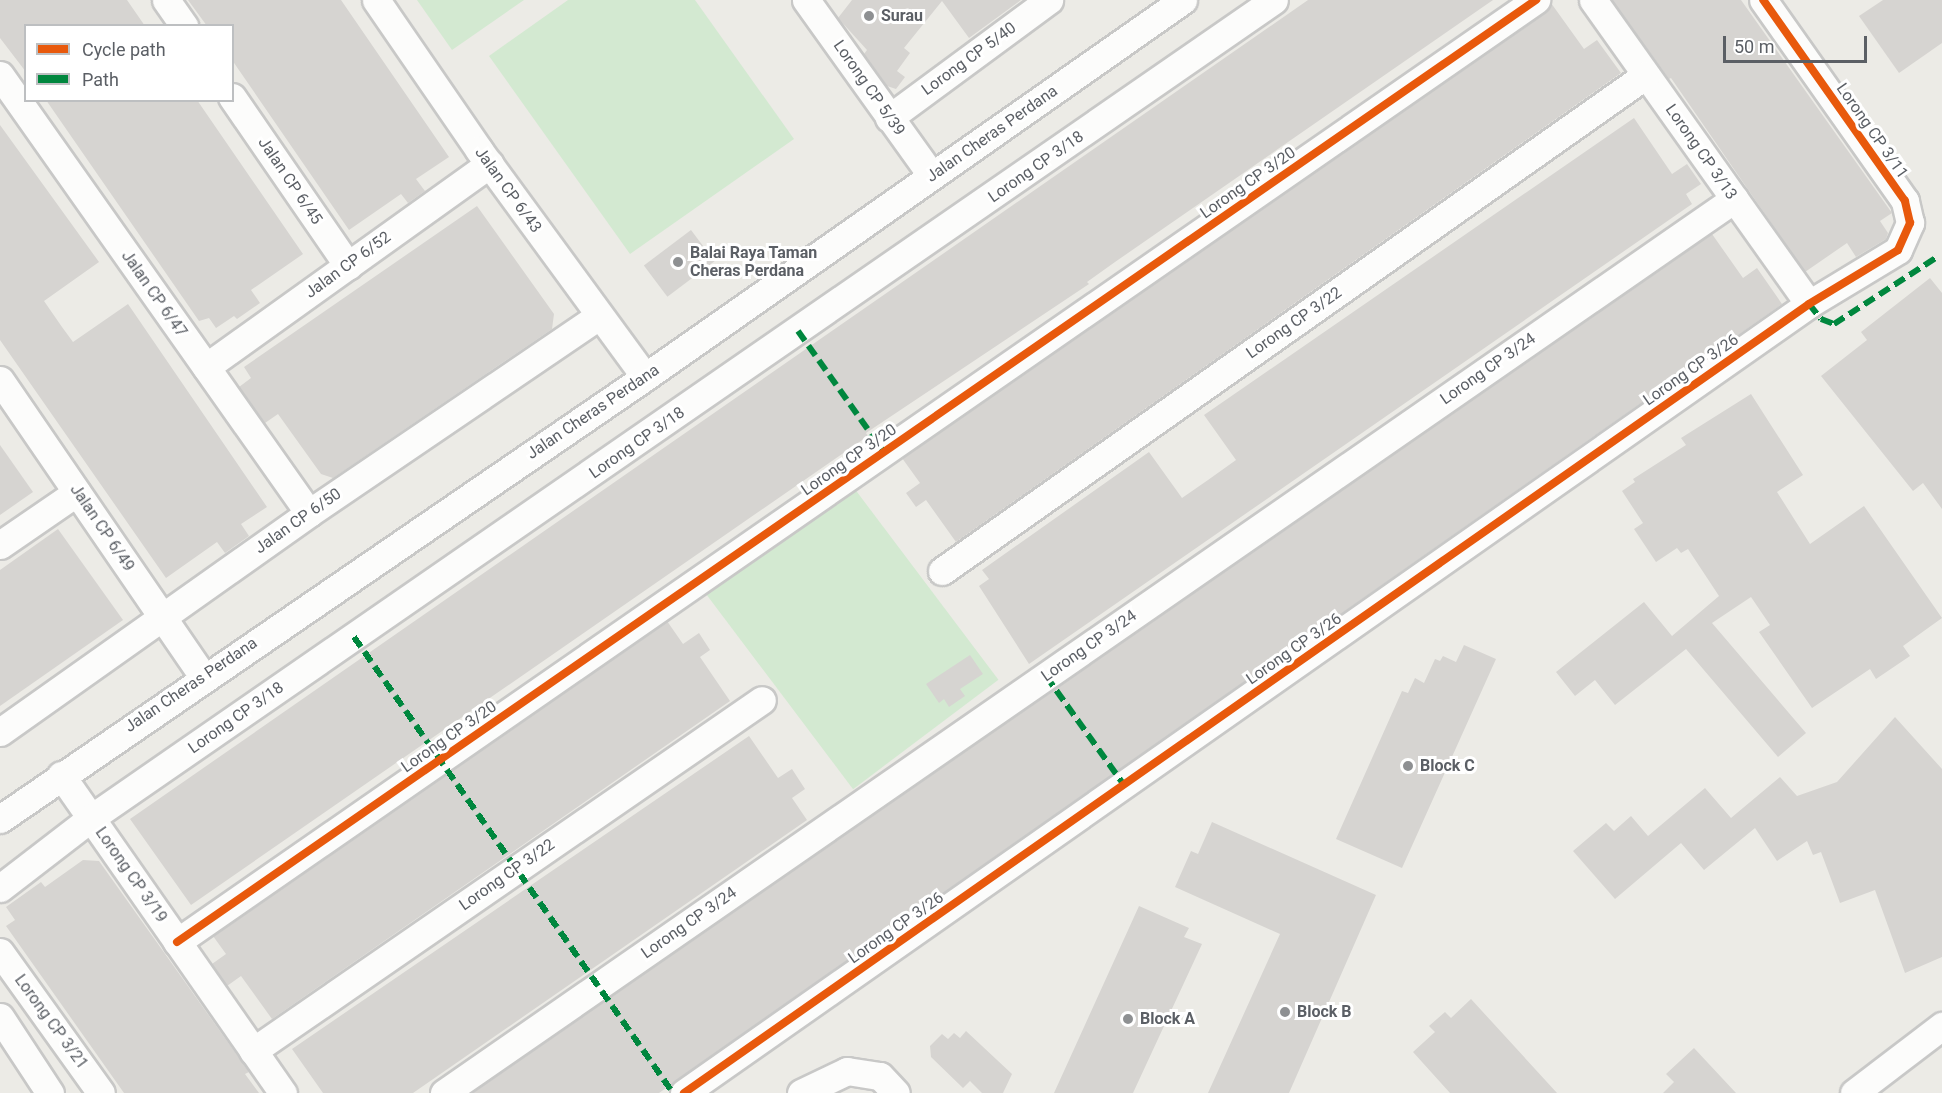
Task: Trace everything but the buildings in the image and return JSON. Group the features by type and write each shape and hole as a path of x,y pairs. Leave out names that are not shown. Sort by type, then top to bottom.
{"street":[{"path":"166,0 183,24"},
{"name":"Jalan CP 6/43","path":"376,0 490,164 645,377"},
{"name":"Lorong CP 5/39","path":"806,0 932,176"},
{"name":"Lorong CP 5/40","path":"889,118 1049,0"},
{"name":"Jalan Cheras Perdana","path":"0,819 203,676 645,377 1183,0"},
{"name":"Lorong CP 3/18","path":"0,888 91,818 1274,0"},
{"name":"Lorong CP 3/20","path":"177,942 1536,0"},
{"name":"Lorong CP 3/13","path":"1593,0 1809,304"},
{"name":"Lorong CP 3/11","path":"1763,0 1905,201 1910,223"},
{"name":"Jalan CP 6/47","path":"0,75 309,513"},
{"name":"Lorong CP 3/22","path":"942,571 1646,75"},
{"name":"Jalan CP 6/45","path":"234,100 348,266"},
{"name":"Jalan CP 6/52","path":"206,367 490,164"},
{"name":"Lorong CP 3/24","path":"444,1093 1734,199"},
{"name":"Lorong CP 3/26","path":"684,1093 1809,304 1898,250 1910,223"},
{"name":"Jalan CP 6/50","path":"0,732 309,513 599,316"},
{"name":"Jalan CP 6/49","path":"0,380 203,676"},
{"path":"0,545 77,492"},
{"name":"Lorong CP 3/22","path":"253,1051 762,700"},
{"name":"Lorong CP 3/19","path":"61,775 283,1093"},
{"name":"Lorong CP 3/21","path":"0,952 101,1093"},
{"path":"0,1017 51,1093"},
{"path":"1854,1093 1942,1026"},
{"path":"801,1093 847,1071 880,1076 896,1093"}],"green space":[{"path":"417,0 524,0 452,50"},
{"path":"568,0 695,0 794,139 630,254 489,56"},
{"path":"848,480 998,680 853,789 703,590"}],"marked path":[{"path":"1809,304 1821,319 1834,324 1937,257"},
{"path":"798,331 884,452"},
{"path":"354,637 673,1093"},
{"path":"1046,676 1124,785"}],"cycle path":[{"path":"177,942 1536,0"},
{"path":"684,1093 1809,304 1898,250 1910,223 1905,201 1763,0"}],"place":[{"name":"Surau","path":"869,16"},
{"name":"Balai Raya Taman Cheras Perdana","path":"678,262"},
{"name":"Block C","path":"1408,766"},
{"name":"Block B","path":"1285,1012"},
{"name":"Block A","path":"1128,1019"}]}
